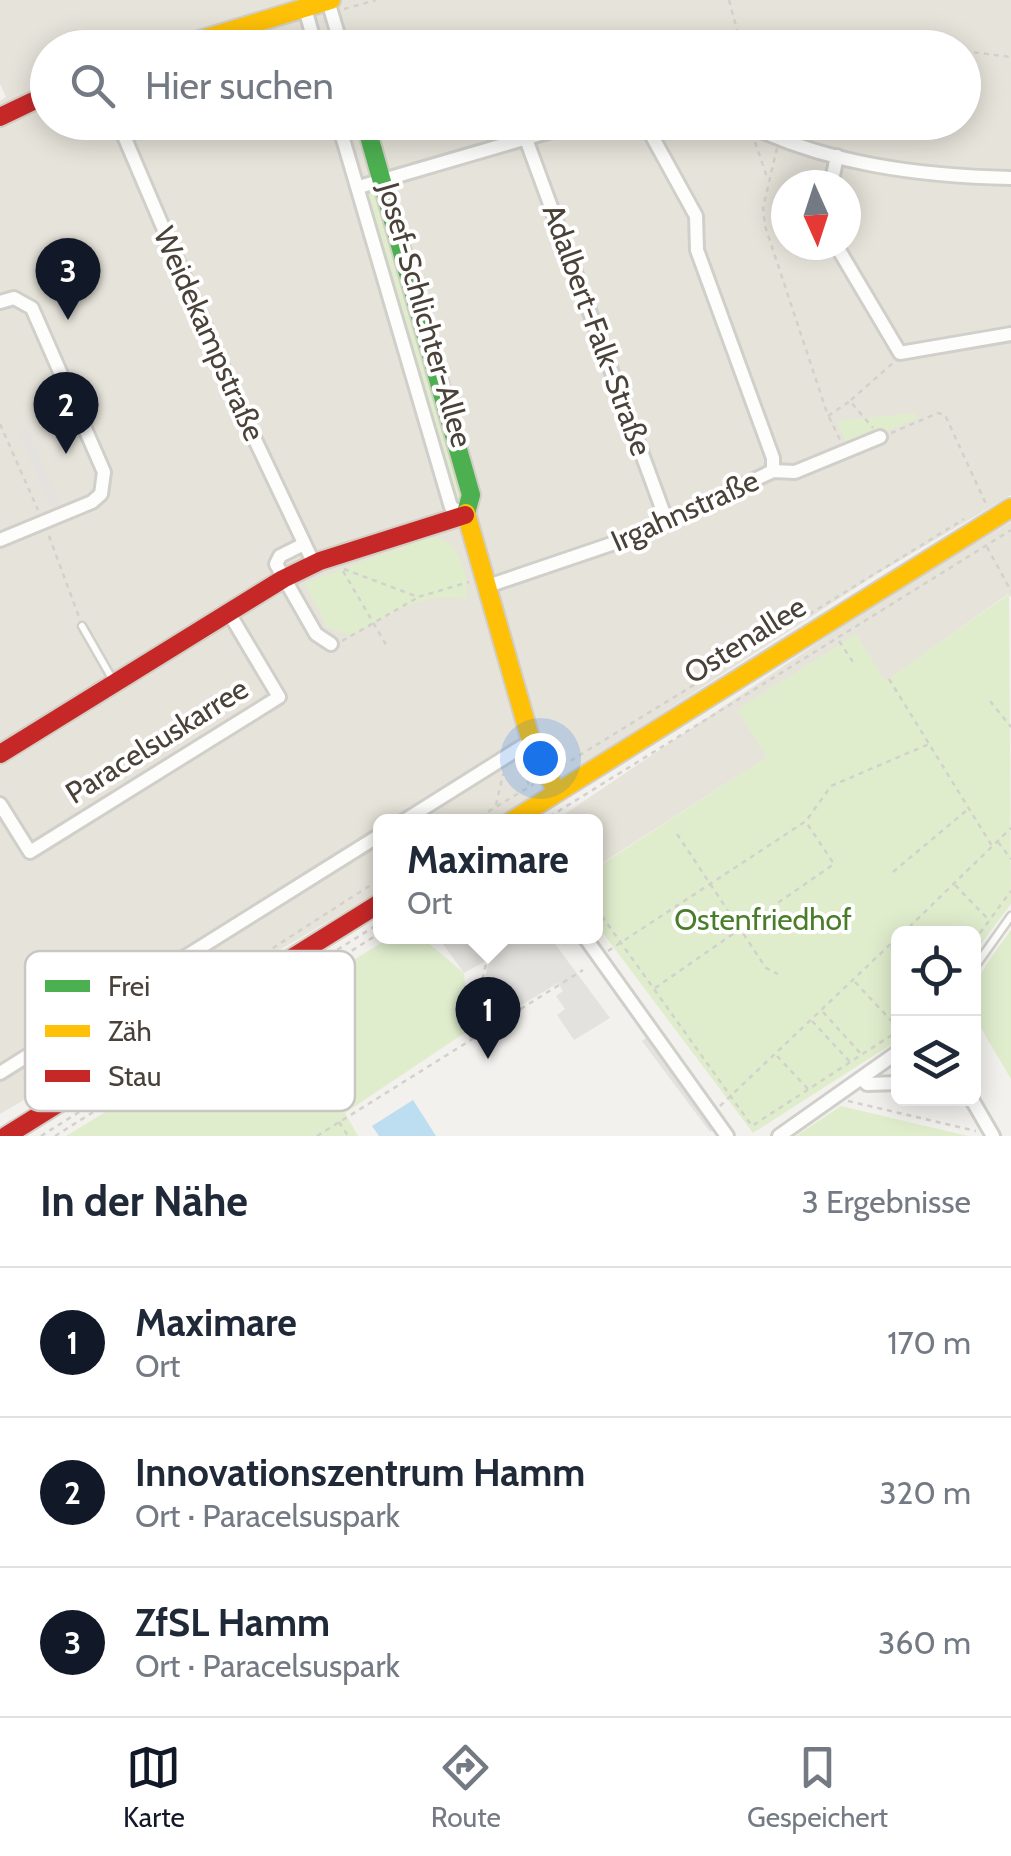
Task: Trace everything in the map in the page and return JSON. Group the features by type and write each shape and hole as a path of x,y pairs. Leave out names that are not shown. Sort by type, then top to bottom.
{"street":[{"path":"234,30 322,4"},
{"path":"318,30 322,4"},
{"path":"322,4 334,30"},
{"path":"0,117 30,103"},
{"name":"Weidekampstraße","path":"126,140 202,322 314,564"},
{"name":"Josef-Schlichter-Allee","path":"344,140 451,508 466,515"},
{"name":"Josef-Schlichter-Allee","path":"370,140 452,420 470,494 466,515 479,584 519,749 552,784"},
{"path":"359,187 522,140"},
{"name":"Adalbert-Falk-Straße","path":"526,140 667,522"},
{"path":"658,140 696,216 697,250 773,458 773,471"},
{"path":"779,140 930,176 1011,178"},
{"path":"834,170 837,156"},
{"path":"845,260 900,352 1011,334"},
{"path":"0,302 14,298 32,308 104,472 101,494 92,502 0,540"},
{"name":"Irgahnstraße","path":"479,584 573,560 667,522 773,471 795,472 880,437"},
{"name":"Ostenallee","path":"537,814 552,784 1011,508"},
{"path":"0,754 279,581 314,564 466,515"},
{"path":"304,544 276,560 279,581 316,634 331,644"},
{"name":"Paracelsuskarree","path":"0,804 30,852 279,697 229,613"},
{"path":"415,814 519,749"},
{"path":"195,951 373,839"},
{"path":"302,951 373,906"},
{"path":"590,944 727,1136"},
{"path":"0,1073 25,1057"},
{"path":"779,1136 891,1057"},
{"path":"862,1079 867,1084 891,1083"},
{"path":"975,1106 992,1136"},
{"path":"6,1136 46,1111"}],"lane":[{"path":"82,626 115,684"},
{"path":"981,958 1011,916"}],"path":[{"path":"322,4 376,0"},
{"path":"729,0 737,30"},
{"path":"981,54 1011,58"},
{"path":"754,140 768,178"},
{"path":"779,140 768,178 765,226 828,416 846,452"},
{"path":"828,416 850,401 900,352"},
{"path":"850,401 880,437 938,412 946,415 989,505"},
{"path":"484,814 529,787 552,784 846,588 971,515"},
{"path":"519,749 537,814 838,639 1011,530"},
{"path":"986,546 1011,592"},
{"path":"388,648 340,568 418,597"},
{"path":"331,644 352,639 418,597 479,584"},
{"path":"838,639 854,665"},
{"path":"889,679 992,846"},
{"path":"990,701 1011,728"},
{"path":"620,943 806,821 831,786 928,744"},
{"path":"495,807 519,749"},
{"path":"893,872 968,809"},
{"path":"653,988 834,864 806,821"},
{"path":"910,926 1011,828"},
{"path":"677,834 766,968 778,974"},
{"path":"997,840 1011,859"},
{"path":"268,951 373,884"},
{"path":"954,884 989,920"},
{"path":"981,931 1011,891"},
{"path":"603,918 752,1126 810,1092 891,1035"},
{"path":"336,951 373,927"},
{"path":"351,951 373,937"},
{"path":"469,1041 490,944"},
{"path":"712,1113 889,945 891,948"},
{"path":"317,1136 583,970"},
{"path":"853,980 891,1022"},
{"path":"478,998 496,998"},
{"path":"822,1011 863,1056"},
{"path":"812,1020 852,1064"},
{"path":"776,1055 810,1092"},
{"path":"836,1098 992,1136"},
{"path":"42,1136 82,1111"},
{"path":"56,1136 96,1111"},
{"path":"340,1122 348,1136"}],"shaded area":[{"path":"0,0 1011,0 1011,495 877,574 507,814 373,814 373,895 278,951 25,951 25,1099 0,1114 0,101 6,97 0,84"},
{"path":"27,429 60,504 52,508 18,432"},
{"path":"1011,522 1011,597 1008,594 889,679 603,863 603,814 565,814 890,594"},
{"path":"443,944 555,944 610,1018 574,1040 557,1015 565,1009 556,996 563,991 558,983 505,1015 479,1010 489,959 464,973"},
{"path":"649,1036 716,1128 710,1132 642,1041"}],"green space":[{"path":"376,189 464,479 464,503 455,500 367,199 370,190"},
{"path":"915,413 917,418 855,444 846,441 837,421"},
{"path":"429,537 439,538 455,550 464,569 467,599 422,601 350,635 327,627 305,583"},
{"name":"Ostenfriedhof","path":"1009,594 1011,904 981,944 981,926 891,926 891,1044 753,1133 603,933 603,863 767,757 737,710 856,634 885,681"},
{"path":"1011,930 1011,1079 981,1026 981,974"},
{"path":"380,944 429,944 464,973 469,1030 355,1106 355,959"},
{"path":"841,1106 968,1136 796,1136"},
{"path":"107,1111 348,1111 345,1113 358,1136 66,1136"}],"water":[{"path":"413,1100 436,1136 379,1136 372,1126"}],"traffic: fast":[{"path":"370,140 471,495 466,513"}],"traffic: slow":[{"path":"232,30 331,0"},
{"path":"523,814 1011,508"},
{"path":"466,513 531,741 556,791"}],"traffic: jam":[{"path":"0,117 30,103"},
{"path":"0,754 283,579 320,561 465,515"},
{"path":"303,951 373,907"},
{"path":"6,1136 46,1111"}],"place":[{"name":"ZfSL Hamm","path":"68,320"},
{"name":"Innovationszentrum Hamm","path":"66,454"},
{"name":"Maximare","path":"488,1059"}]}
